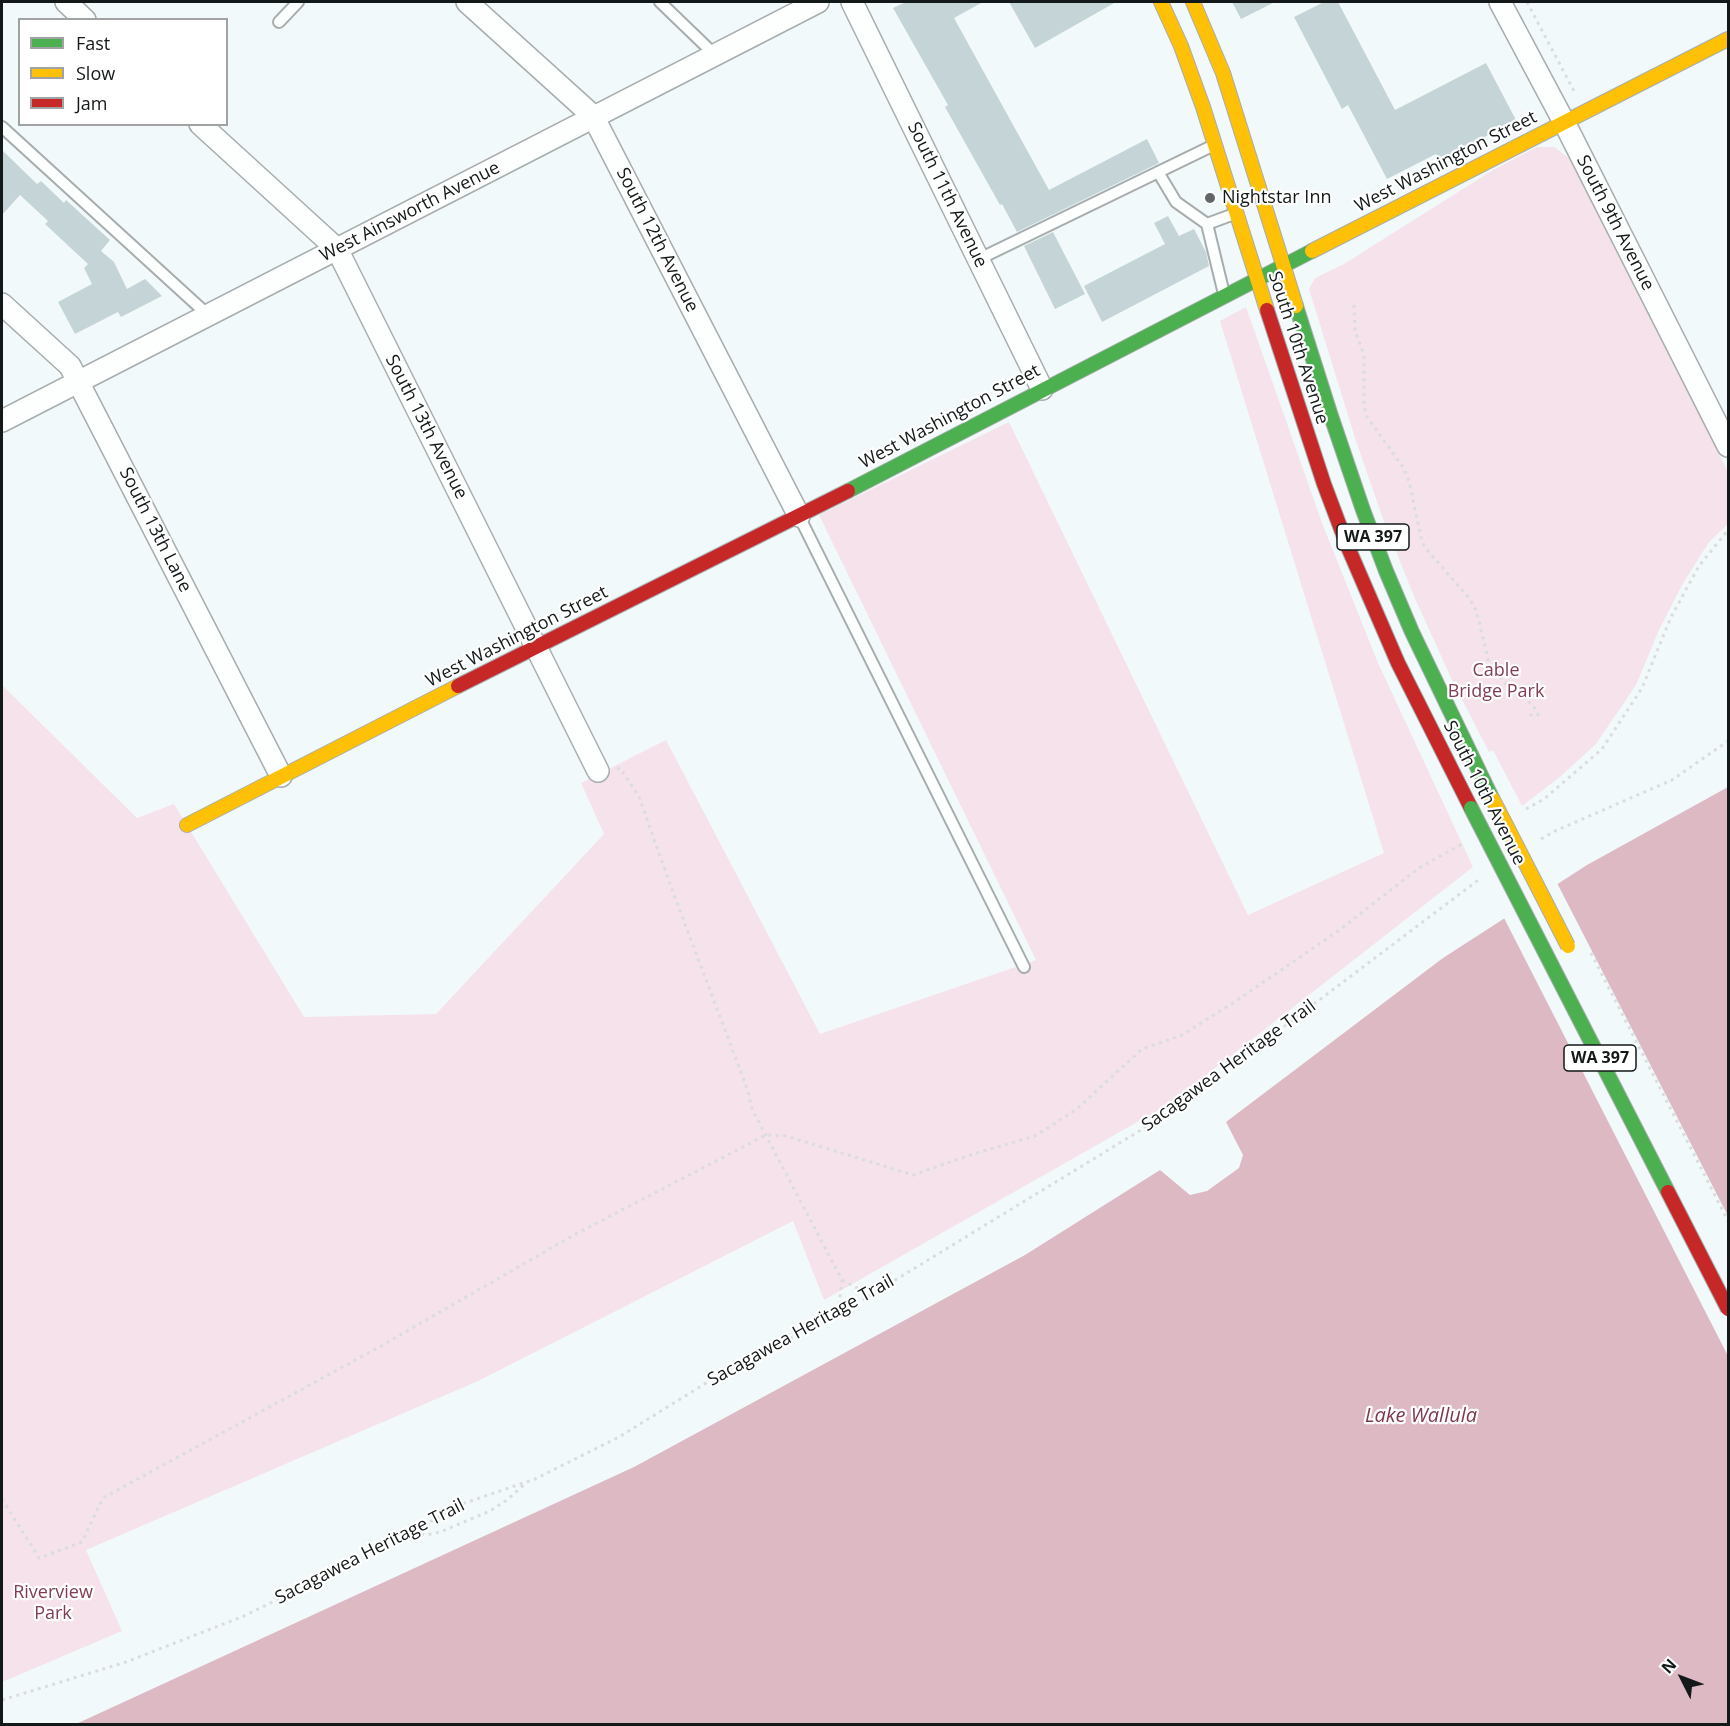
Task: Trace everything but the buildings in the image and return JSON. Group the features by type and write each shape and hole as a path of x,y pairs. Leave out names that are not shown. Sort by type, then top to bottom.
{"main road":[{"name":"South 10th Avenue","path":"1161,2 1193,77 1320,473 1359,575 1403,673 1728,1309"},
{"name":"South 10th Avenue","path":"1193,2 1223,73 1341,448 1386,571 1426,662 1492,798 1573,955"},
{"name":"West Washington Street","path":"187,825 536,646 799,516 1225,295 1728,39"}],"street":[{"path":"66,2 84,18"},
{"name":"South 12th Avenue","path":"467,2 593,116 799,516"},
{"name":"West Ainsworth Avenue","path":"2,421 818,2"},
{"name":"South 11th Avenue","path":"852,2 1042,389"},
{"name":"South 9th Avenue","path":"1500,2 1728,446"},
{"name":"South 13th Avenue","path":"202,126 337,249 598,771"},
{"name":"South 13th Lane","path":"2,304 70,366 282,776"}],"lane":[{"path":"279,22 298,2"},
{"path":"660,2 714,54"},
{"path":"2,127 208,315"},
{"path":"979,259 1215,145"},
{"path":"1158,172 1176,202 1207,224 1225,295"},
{"path":"1207,224 1236,213"},
{"path":"799,516 1024,967"}],"path":[{"path":"1527,2 1585,112"},
{"path":"1354,305 1355,331 1364,355 1364,406 1367,417 1393,453 1409,481 1422,542 1469,598 1479,621 1492,668 1506,684 1534,707 1538,716 1528,715"},
{"path":"1525,810 1544,800 1602,749 1642,688 1671,617 1699,566 1728,530"},
{"path":"1537,841 1672,780 1728,741"},
{"path":"598,771 620,768 639,797 737,1061 752,1109 842,1281 838,1315"},
{"path":"2,1499 39,1558 82,1542 103,1498 381,1346 572,1236 766,1135 786,1136 913,1175 1035,1136 1077,1110 1142,1049 1182,1035 1236,1001 1338,931 1419,868 1467,842"},
{"name":"Sacagawea Heritage Trail","path":"2,1700 126,1662 244,1616 412,1532 462,1504 526,1482 619,1437 732,1367 838,1315 1172,1111 1482,877"},
{"path":"1588,947 1728,1221"},
{"path":"842,1281 870,1295"},
{"path":"412,1532 426,1535 440,1532 490,1511 507,1500 526,1482"}],"green space":[{"name":"Cable Bridge Park","path":"1537,147 1554,147 1569,158 1728,472 1728,524 1709,542 1682,585 1659,630 1636,685 1596,744 1561,776 1522,806 1493,750 1489,752 1452,680 1413,594 1382,516 1355,438 1309,289 1315,278 1344,264 1493,170"},
{"name":"Riverview Park","path":"1246,307 1322,523 1378,663 1473,867 1169,1104 824,1300 793,1221 478,1381 86,1550 122,1631 2,1682 2,685 137,818 174,804 304,1017 436,1014 604,834 581,783 666,740 820,1034 1036,960 819,515 1009,422 1248,915 1384,853 1220,321"}],"water":[{"name":"Lake Wallula","path":"1728,787 1728,1724 76,1724 634,1467 1025,1255 1160,1170 1190,1195 1207,1191 1239,1168 1243,1155 1226,1122 1443,958 1587,865"}],"pier":[{"path":"1556,881 1728,1216 1728,1356 1503,916"}],"traffic: fast":[{"path":"848,491 1312,251"},
{"path":"1296,306 1331,416 1386,571 1412,632 1492,798"},
{"path":"1471,808 1668,1192"}],"traffic: slow":[{"path":"1161,2 1181,46 1203,107 1267,310"},
{"path":"1193,2 1223,73 1296,306"},
{"path":"1312,251 1728,39"},
{"path":"187,825 458,686"},
{"path":"1492,798 1568,946"}],"traffic: jam":[{"path":"1267,310 1324,484 1347,545 1398,663 1471,808"},
{"path":"458,686 848,491"},
{"path":"1668,1192 1728,1309"}],"place":[{"name":"Nightstar Inn","path":"1210,198"}]}
